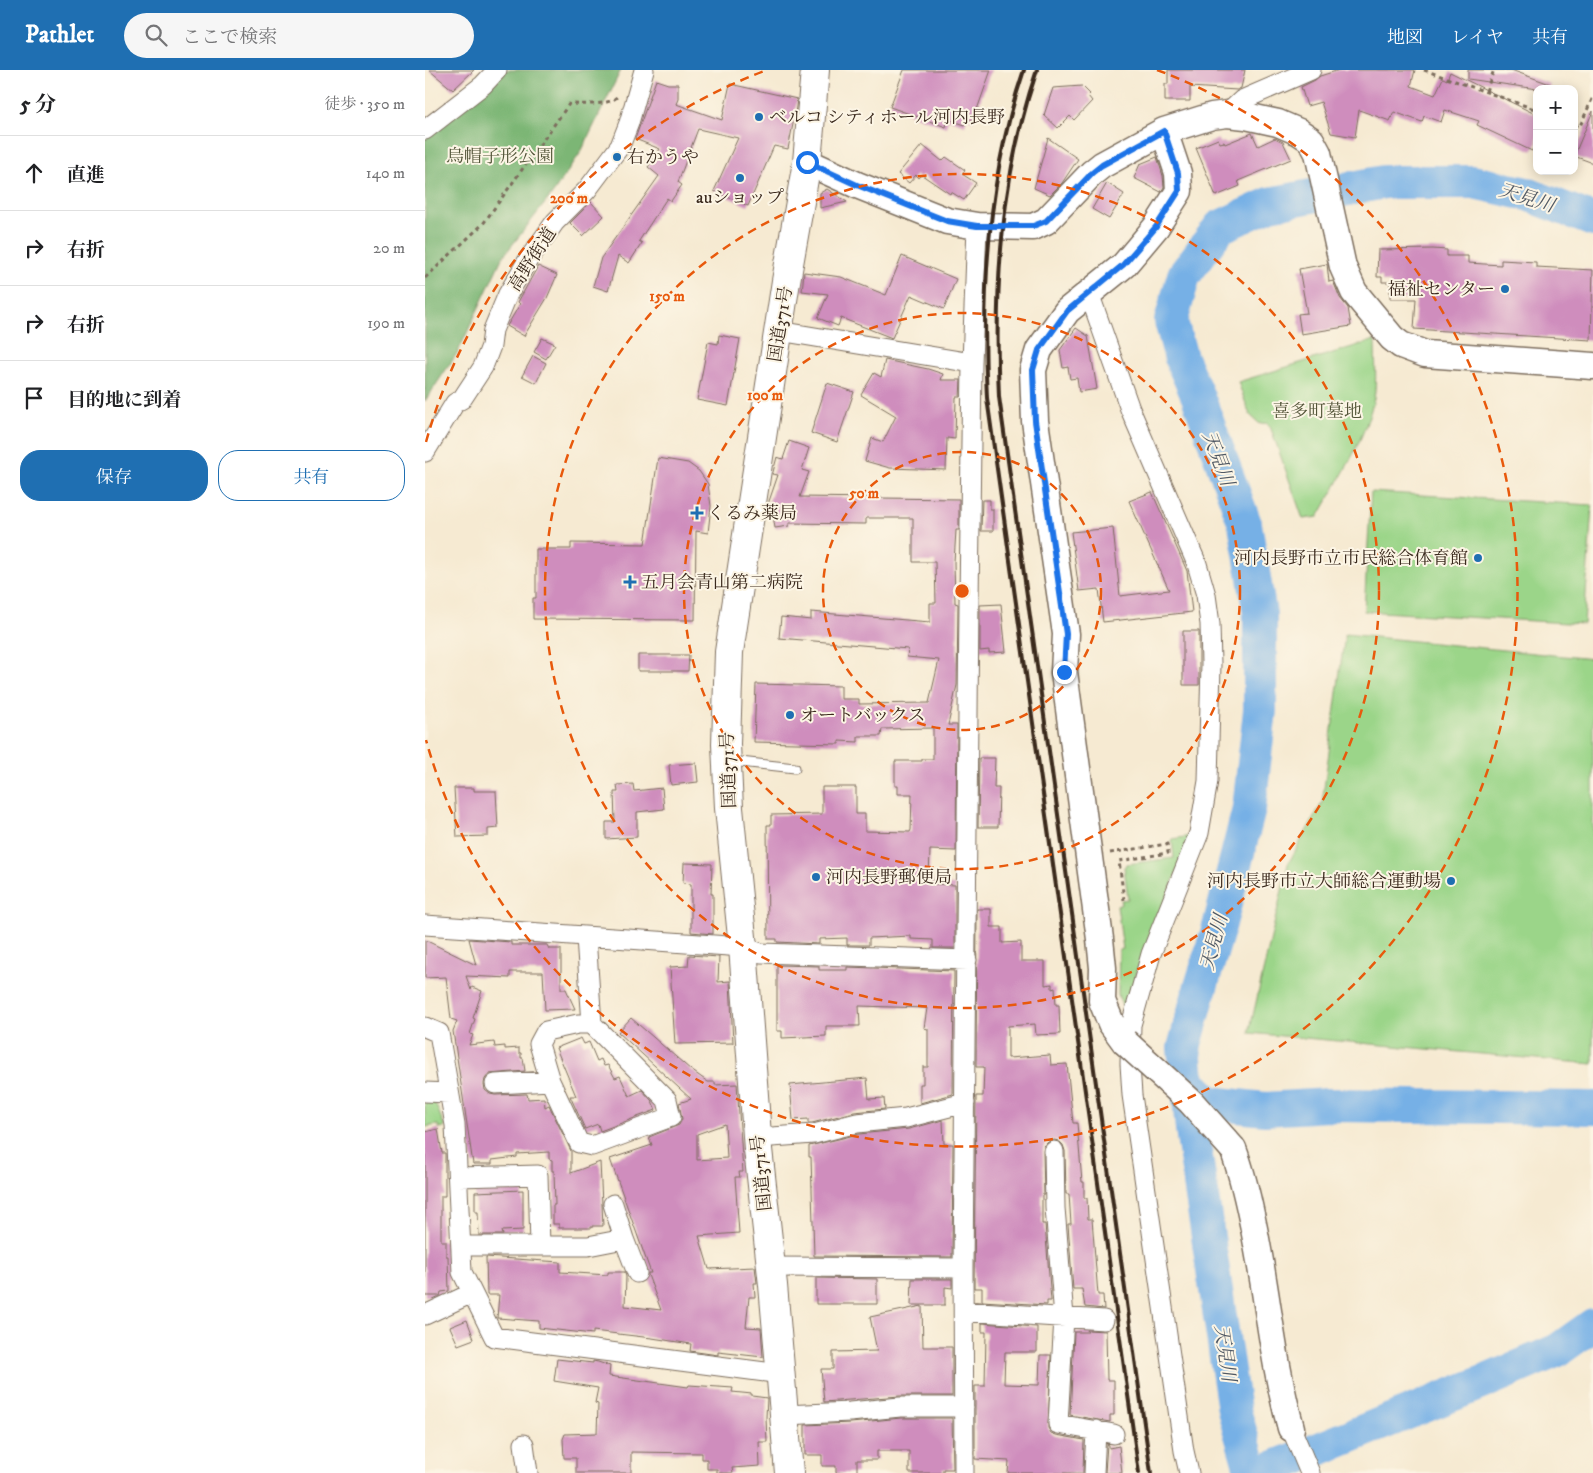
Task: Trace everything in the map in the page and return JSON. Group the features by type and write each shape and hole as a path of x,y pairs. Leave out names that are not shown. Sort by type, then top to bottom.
{"highway":[{"name":"国道371号","path":"789,1473 726,760 729,652 807,162 815,70"}],"street":[{"path":"425,130 483,85 497,70"},
{"name":"高野街道","path":"425,452 455,404 462,398 483,367 491,346 493,330 508,294 528,260 555,222 587,190 620,146 629,123 644,70"},
{"path":"1227,114 1241,100 1311,70"},
{"path":"807,162 857,185 947,221 977,226 1033,226 1046,221 1102,165 1164,131 1212,116 1227,114 1248,116 1277,123 1299,132 1311,140 1318,153 1343,267 1354,292 1392,338 1401,345 1425,354 1593,366"},
{"path":"1164,131 1178,173 1179,191 1156,227 1123,265 1105,282 1089,292 1067,311 1039,350 1033,370 1035,421 1066,634 1064,672 1103,968 1102,1001 1111,1023 1125,1042 1191,1102 1233,1149 1241,1169 1257,1244 1282,1396 1291,1428 1310,1473"},
{"path":"964,1473 963,1268 972,363 977,226"},
{"path":"1089,292 1130,409 1197,564 1206,596 1210,624 1211,664 1207,781 1199,834 1151,954 1131,1026 1130,1064 1132,1094 1183,1451 1189,1473"},
{"path":"779,331 972,363"},
{"path":"425,925 743,947 761,953 967,960"},
{"path":"585,937 592,1024 667,1100 671,1117 592,1146 579,1143 550,1081 539,1044 546,1031 578,1024 592,1024"},
{"path":"425,1027 439,1034 455,1125 462,1272 494,1337 781,1374"},
{"path":"495,1084 550,1081"},
{"path":"425,1092 449,1093"},
{"path":"758,1138 814,1134 857,1123 906,1118 965,1103"},
{"path":"1054,1151 1055,1208 1064,1317 1058,1424 1114,1434"},
{"path":"458,1177 538,1175 539,1246"},
{"path":"613,1204 623,1239 637,1273"},
{"path":"461,1246 587,1246 623,1239"},
{"path":"771,1267 963,1268"},
{"path":"425,1316 472,1293"},
{"path":"964,1311 1104,1320"},
{"path":"784,1415 850,1412 900,1407 965,1407"},
{"path":"1094,1473 1096,1430"},
{"path":"524,1444 528,1473"}],"lane":[{"path":"726,760 795,768"}],"path":[{"path":"1424,70 1533,109"},
{"path":"1486,91 1494,70"},
{"path":"1578,125 1580,126 1593,97"},
{"path":"425,278 483,224 569,104 593,104 614,100"},
{"path":"1110,862 1109,853 1167,844 1168,854 1119,861 1124,900"}],"green space":[{"name":"烏帽子形公園","path":"489,70 621,70 581,152 553,193 502,258 458,352 425,401 425,138 480,74"},
{"name":"喜多町墓地","path":"1375,340 1376,377 1374,398 1358,444 1318,517 1303,519 1270,426 1266,423 1260,424 1250,415 1238,382"},
{"name":"河内長野市立市民総合体育館","path":"1371,492 1592,505 1584,624 1364,611"},
{"path":"1345,634 1593,659 1593,1064 1249,1033 1288,864 1322,803"},
{"path":"1191,836 1123,1008 1118,995 1119,950 1123,949 1117,906 1122,904 1121,900 1128,899 1124,867 1127,864 1174,858 1172,839"},
{"path":"425,1102 435,1103 445,1127 439,1128 438,1125 425,1127"}],"building":[{"path":"429,70 474,70 453,90"},
{"path":"904,70 991,70 973,121 967,118 965,125 948,119 946,127 890,107"},
{"path":"1168,70 1245,70 1241,88 1237,90 1190,87 1190,101 1165,101 1165,84 1168,84"},
{"path":"1339,70 1415,70 1411,86 1435,95 1443,78 1447,80 1450,72 1533,113 1533,149 1532,151 1477,125 1479,121 1445,110 1441,122 1424,116 1422,122 1394,112 1390,121 1359,110 1355,137 1331,133 1321,102 1307,106 1301,87 1320,76"},
{"path":"1468,70 1511,70 1550,84 1533,85 1533,88 1468,79"},
{"path":"656,80 668,84 678,84 676,104 722,120 730,84 797,99 788,149 774,146 748,206 714,191 738,138 698,129 678,182 682,185 671,201 667,198 639,241 642,243 629,263 618,256 608,291 593,286 601,258 659,176 648,167 660,149 635,139"},
{"path":"1082,86 1090,94 1088,96 1092,101 1074,120 1070,116 1058,128 1044,115 1053,88"},
{"path":"1593,111 1593,163 1578,157 1578,147"},
{"path":"1252,133 1258,146 1275,138 1283,142 1291,159 1238,181 1240,186 1216,196 1196,148 1218,139 1220,143 1224,142 1225,144"},
{"path":"1048,138 1078,159 1062,183 1050,195 1034,188"},
{"path":"922,145 942,161 946,157 965,170 962,174 976,183 964,200 951,192 950,194 922,175 919,178 916,175 909,183 898,174"},
{"path":"1157,157 1163,176 1164,187 1161,192 1134,178 1140,164"},
{"path":"1107,183 1124,194 1109,219 1092,209"},
{"path":"827,189 847,202 820,208 820,193"},
{"path":"591,202 604,216 583,236 570,223"},
{"name":"福祉センター","path":"1378,250 1447,250 1447,256 1468,256 1468,263 1501,265 1501,260 1536,262 1536,267 1593,270 1591,340 1414,329 1416,299 1390,299 1390,282 1382,282 1382,277 1377,277"},
{"path":"902,256 956,279 944,309 911,295 892,338 841,318 838,326 818,318 828,294 802,291 804,272 841,277 886,295"},
{"path":"1327,264 1329,282 1333,281 1340,298 1348,308 1351,326 1301,334 1298,314 1307,313 1299,269"},
{"path":"538,266 557,275 547,298 524,336 507,326"},
{"path":"1076,328 1088,336 1097,389 1079,392 1077,378 1070,379 1068,367 1063,368 1060,350"},
{"path":"719,335 740,339 728,406 697,400 708,342 718,344"},
{"path":"542,338 555,344 546,359 534,352"},
{"path":"533,356 546,363 536,383 522,376"},
{"path":"885,360 943,374 941,380 961,380 960,397 956,397 955,439 947,438 946,470 890,468 865,461 872,438 883,442 896,416 861,395 874,373 881,377"},
{"path":"827,383 854,392 837,442 811,433"},
{"path":"789,441 809,448 802,470 809,472 800,497 959,499 959,530 956,530 954,562 955,603 958,604 957,685 948,725 957,725 956,851 930,850 929,879 933,879 933,884 955,885 955,948 933,948 933,940 911,939 911,936 869,938 869,945 847,945 847,938 819,939 819,944 777,942 777,939 768,939 767,825 771,825 771,815 822,814 822,787 856,787 856,814 865,814 865,831 910,832 912,794 898,794 898,786 895,786 895,761 933,759 933,728 882,729 881,736 858,736 858,742 839,741 839,744 754,742 756,684 841,686 841,699 859,699 859,704 929,703 939,660 907,657 908,649 779,638 781,617 811,620 811,612 930,622 930,603 936,603 935,562 913,562 913,518 866,518 866,524 789,523 789,526 775,528 772,509 767,507 778,475 772,474 777,457 783,459"},
{"path":"658,458 688,463 699,471 708,484 711,506 708,533 696,531 695,620 533,619 533,598 536,598 536,549 571,549 571,543 645,544"},
{"path":"1152,492 1187,571 1192,612 1103,622 1099,589 1079,591 1071,532 1113,528 1120,596 1169,590 1129,501"},
{"path":"982,500 990,500 990,509 993,509 993,531 981,531"},
{"path":"1001,604 1006,652 989,653 989,650 980,651 980,605"},
{"path":"1183,631 1199,631 1199,685 1183,685"},
{"path":"638,655 689,655 688,671 638,671"},
{"path":"979,758 995,758 994,788 999,788 998,827 978,827"},
{"path":"696,763 698,782 671,785 669,765"},
{"path":"633,784 634,791 662,788 664,809 637,812 637,837 606,839 606,822 615,822 614,792 618,792 617,785"},
{"path":"454,788 474,788 474,791 496,791 498,828 488,829 488,836 457,837"},
{"path":"684,863 712,864 713,934 691,932 691,884 683,883"},
{"path":"977,909 991,909 991,927 1002,927 1002,943 1021,942 1021,961 1045,961 1045,985 1052,984 1052,989 1055,988 1056,1005 1059,1005 1060,1034 1036,1035 1035,1024 1008,1026 1008,1058 1050,1055 1051,1065 1067,1064 1073,1123 1077,1123 1084,1198 1087,1198 1088,1219 1092,1219 1098,1295 1103,1295 1104,1309 1085,1307 1082,1289 1073,1289 1068,1224 1071,1224 1069,1194 1066,1194 1065,1151 1059,1141 1054,1140 1044,1146 1044,1195 1042,1195 1042,1224 1045,1224 1051,1301 1047,1301 1047,1305 982,1301 982,1288 974,1288 976,1096 983,1096 984,1067 976,1067"},
{"path":"469,939 511,942 511,945 547,945 549,949 561,949 561,989 566,989 575,1009 545,1010 543,972 510,972 510,978 466,976 471,990 472,987 482,991 473,1018 475,1019 470,1034 473,1035 469,1045 494,1042 495,1047 505,1046 505,1049 519,1048 525,1071 489,1074 485,1079 485,1090 495,1095 527,1094 528,1099 544,1098 545,1107 549,1105 571,1151 571,1173 600,1162 603,1226 559,1228 559,1224 553,1224 553,1205 555,1205 554,1171 552,1171 552,1160 549,1159 549,1152 517,1154 517,1157 492,1160 492,1164 473,1164 453,1031 457,1021 451,1019 446,977 425,978 425,940 476,965"},
{"path":"689,955 719,957 718,982 730,981 733,1043 675,1044 670,967 688,966"},
{"path":"777,965 819,966 819,970 847,970 847,967 954,971 953,1094 920,1103 920,1084 923,1084 923,1067 928,1067 928,1029 924,1028 927,1008 859,1006 860,1026 826,1026 826,1036 782,1038 782,1031 777,1031"},
{"path":"631,1018 691,1070 708,1082 715,1082 715,1085 737,1084 743,1172 739,1172 740,1177 735,1177 739,1233 699,1236 709,1269 755,1267 757,1283 754,1283 755,1297 749,1297 746,1327 761,1328 763,1357 718,1352 718,1355 690,1351 691,1344 593,1331 593,1334 539,1328 539,1321 497,1318 499,1295 487,1295 486,1257 560,1262 560,1272 608,1275 608,1272 625,1272 625,1306 661,1310 648,1275 648,1273 651,1273 610,1159 652,1145 649,1137 679,1125 682,1119 679,1103 691,1099 618,1032","holes":["725,1124 727,1158 697,1160 697,1134"]},
{"path":"581,1038 584,1044 589,1042 597,1061 601,1059 604,1066 608,1065 615,1078 620,1076 629,1096 642,1090 652,1101 656,1110 600,1131 598,1124 585,1129 570,1096 576,1096 556,1048"},
{"path":"867,1078 869,1099 884,1098 885,1109 854,1112 812,1123 808,1123 808,1119 793,1120 790,1085"},
{"path":"943,1120 944,1144 953,1144 952,1257 814,1256 809,1146 859,1134 909,1129"},
{"path":"438,1129 442,1153 445,1153 445,1196 441,1196 441,1241 446,1241 449,1291 441,1292 440,1296 425,1296 425,1132"},
{"path":"523,1190 523,1230 502,1231 503,1235 479,1235 478,1212 475,1212 475,1192"},
{"path":"816,1278 877,1279 877,1304 816,1304"},
{"path":"912,1279 952,1279 952,1288 945,1287 945,1305 911,1305"},
{"path":"922,1306 923,1347 952,1347 952,1396 900,1396 824,1402 821,1369 833,1369 833,1352 877,1351 870,1317"},
{"path":"467,1320 474,1339 458,1345 450,1327"},
{"path":"982,1323 1037,1327 1037,1352 1005,1352 1004,1384 1039,1385 1040,1355 1051,1355 1048,1428 1051,1433 1056,1435 1084,1440 1083,1473 1008,1473 1009,1461 975,1459 975,1386 985,1386 986,1332 982,1332"},
{"path":"1087,1330 1106,1331 1107,1380 1114,1380 1114,1415 1110,1415 1110,1422 1070,1415 1074,1332 1088,1332"},
{"path":"557,1359 598,1362 610,1366 609,1376 688,1387 689,1385 733,1388 732,1392 767,1398 767,1442 759,1442 760,1466 732,1468 733,1473 717,1473 717,1469 707,1469 707,1459 702,1459 702,1453 631,1452 631,1473 576,1473 576,1458 564,1458 563,1439 565,1434 597,1433 598,1404 595,1403 598,1388 554,1381"},
{"path":"901,1418 952,1418 953,1469 943,1469 943,1473 909,1473 909,1451 877,1451 877,1460 857,1460 857,1473 836,1473 836,1466 822,1466 822,1455 805,1455 805,1425"},
{"path":"1107,1444 1109,1448 1119,1446 1122,1473 1105,1473"}],"waterway":[{"name":"天見川","path":"1252,1473 1234,1410 1192,1130 1184,1048 1219,927 1249,809 1260,710 1260,614 1245,524 1198,397 1181,358 1171,321 1184,275 1220,227 1270,204 1384,182 1473,182 1527,194 1593,220"},
{"name":"天見川","path":"1188,1082 1210,1103 1265,1109 1328,1105 1593,1108"},
{"name":"天見川","path":"1260,1473 1558,1350 1593,1325"}],"railway":[{"path":"1024,70 1002,150 990,232 985,315 987,398 1139,1473"},
{"path":"1037,70 1015,150 1003,232 998,314 999,397 1151,1473"}],"place":[{"name":"ベルコ シティホール河内長野","path":"759,117"},
{"name":"右かうや","path":"617,157"},
{"name":"auショップ","path":"740,178"},
{"name":"福祉センター","path":"1505,289"},
{"name":"くるみ薬局","path":"697,513"},
{"name":"河内長野市立市民総合体育館","path":"1478,558"},
{"name":"五月会青山第二病院","path":"630,582"},
{"name":"オートバックス","path":"790,715"},
{"name":"河内長野郵便局","path":"816,877"},
{"name":"河内長野市立大師総合運動場","path":"1451,881"}],"route":[{"path":"807,162 857,185 947,221 977,226 1033,226 1046,221 1102,165 1164,131 1178,173 1179,191 1171,206 1156,227 1123,265 1105,282 1089,292 1067,311 1039,350 1033,370 1035,421 1066,634 1064,672"}]}
